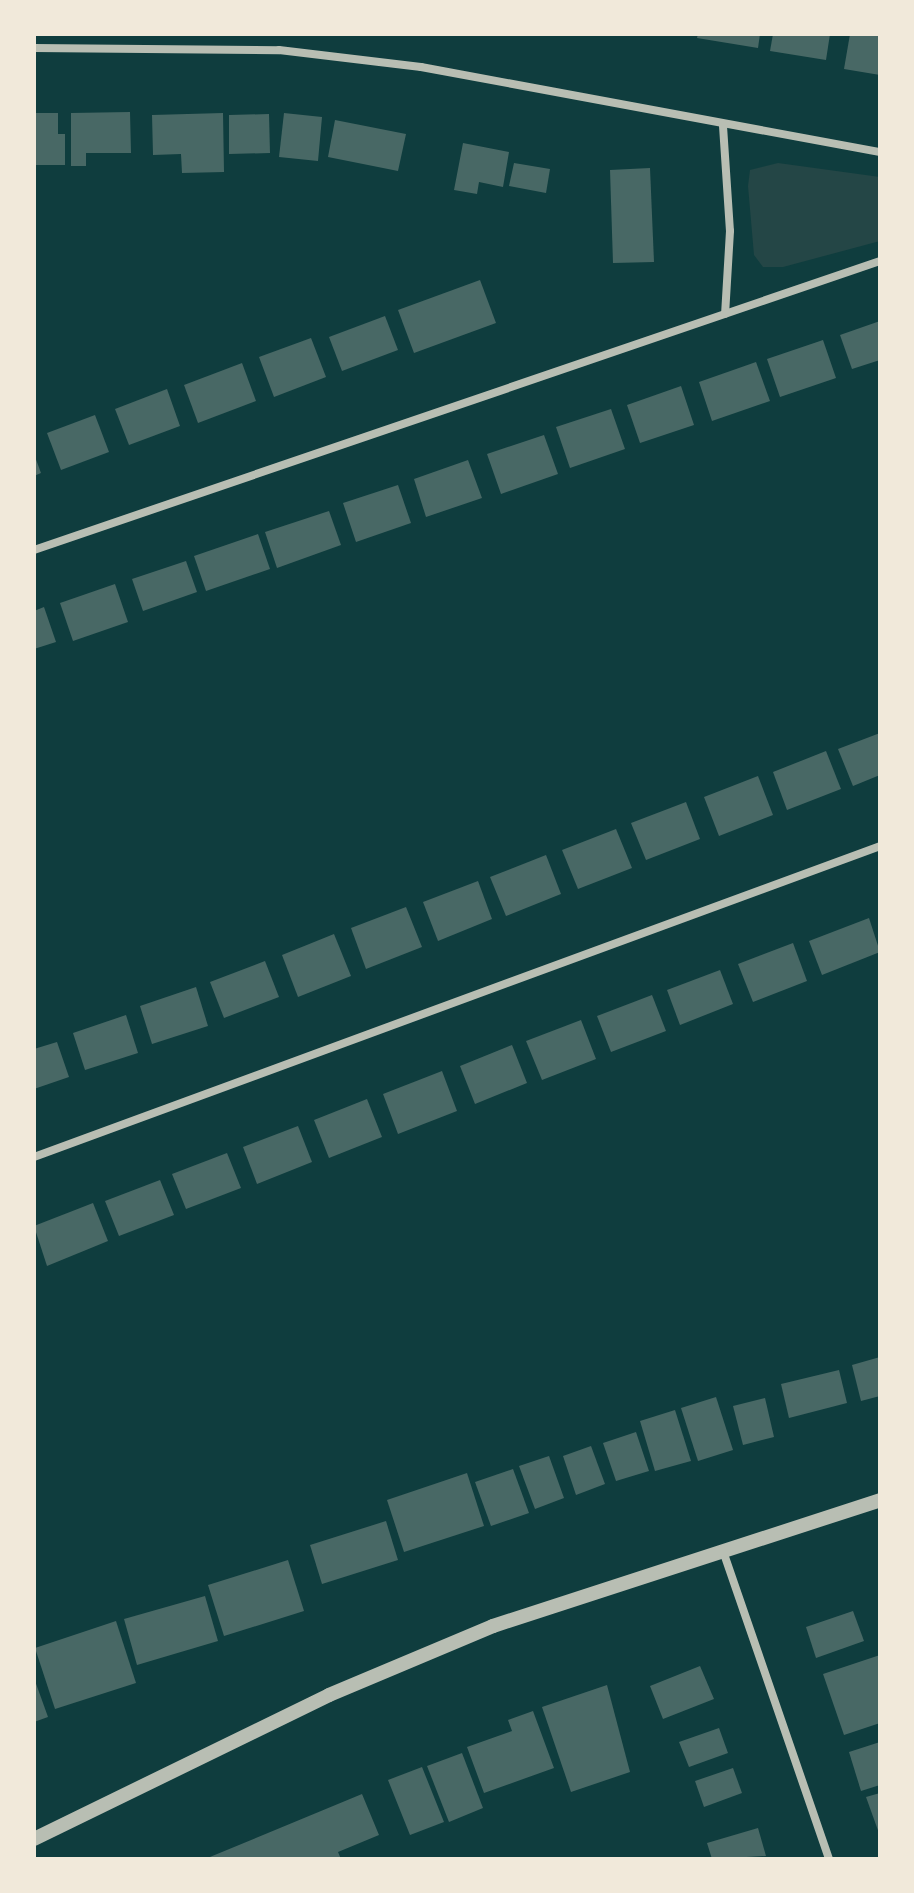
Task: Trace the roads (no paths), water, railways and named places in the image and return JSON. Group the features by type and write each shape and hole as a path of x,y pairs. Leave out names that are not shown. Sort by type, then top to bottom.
{"street":[{"path":"34,48 279,50 421,67 723,126 880,152"},
{"path":"723,126 730,231 725,314"},
{"path":"34,550 880,261"},
{"path":"34,1157 880,846"},
{"path":"34,1839 329,1695 493,1626 880,1500"},
{"path":"723,1551 829,1859"}]}
